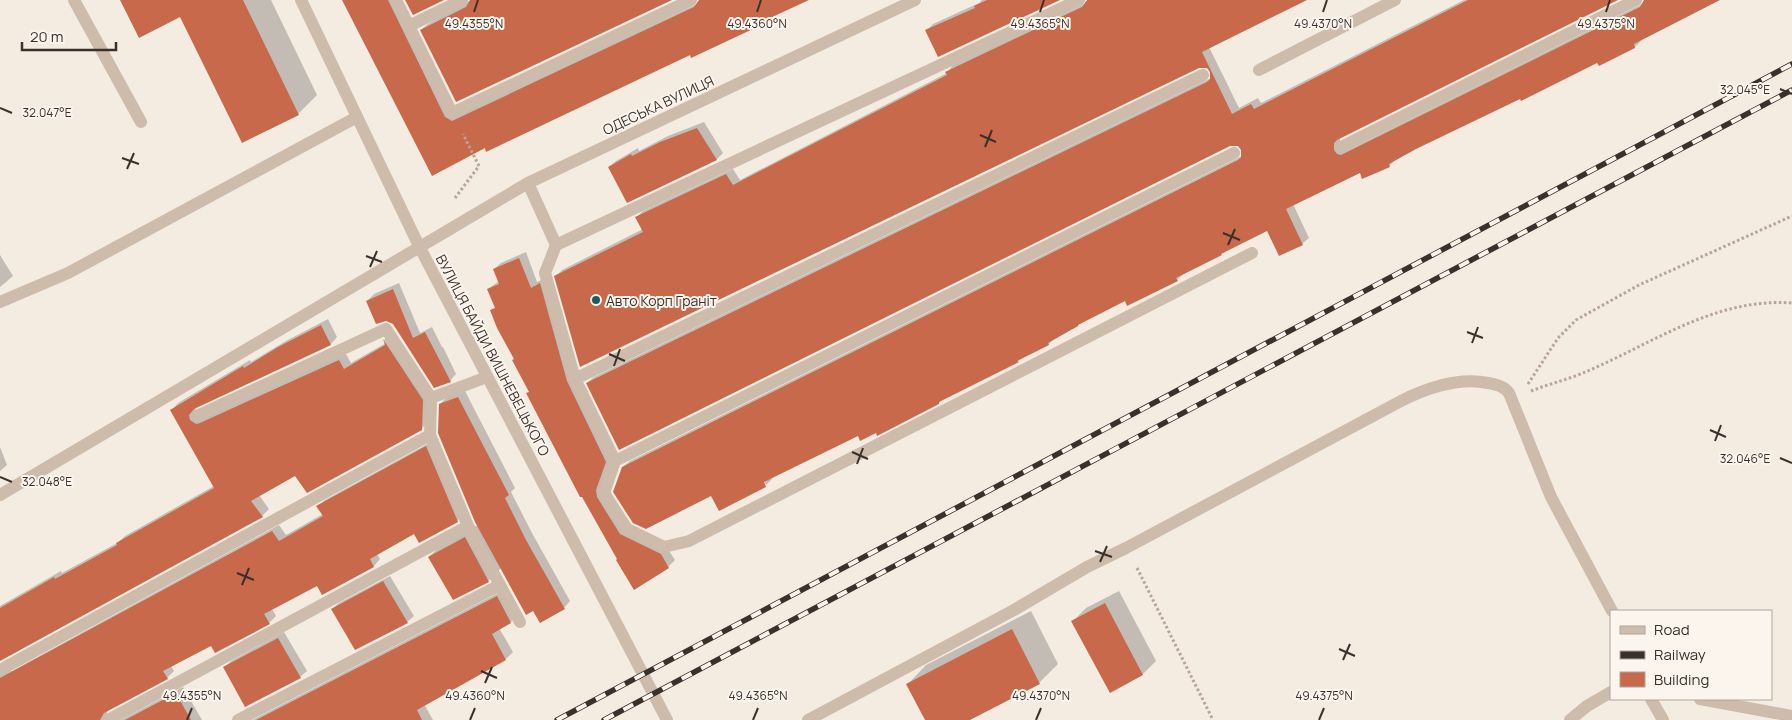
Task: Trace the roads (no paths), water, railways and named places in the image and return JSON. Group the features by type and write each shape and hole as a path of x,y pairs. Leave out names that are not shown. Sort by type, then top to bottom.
{"street":[{"path":"74,0 141,122"},
{"name":"ВУЛИЦЯ БАЙДИ ВИШНЕВЕЦЬКОГО","path":"302,0 419,246 667,720"},
{"path":"396,0 452,113 691,0"},
{"path":"409,26 462,0"},
{"name":"ОДЕСЬКА ВУЛИЦЯ","path":"0,495 528,183 915,0"},
{"path":"1079,0 556,245 545,273 575,380 614,461 604,493 627,529 664,547 689,541 1252,252"},
{"path":"1259,70 1396,0"},
{"path":"1341,147 1636,0"},
{"path":"575,380 1203,75"},
{"path":"0,302 68,273 357,117"},
{"path":"614,461 1234,153"},
{"path":"528,183 556,245"},
{"path":"197,416 386,330 431,398 430,435 468,526 520,622"},
{"path":"431,398 487,377"},
{"path":"808,720 1014,610 1087,567 1380,414 1400,401 1422,391 1454,382 1483,382 1507,390 1551,497 1611,610"},
{"path":"0,670 430,435"},
{"path":"108,720 468,526"},
{"path":"238,720 500,585"},
{"path":"1570,720 1587,706 1610,693"},
{"path":"1652,700 1663,720"},
{"path":"1705,700 1792,716"}],"railway":[{"path":"557,720 1792,64"},
{"path":"604,720 1792,90"}],"place":[{"name":"Авто Корп Граніт","path":"596,300"}]}
